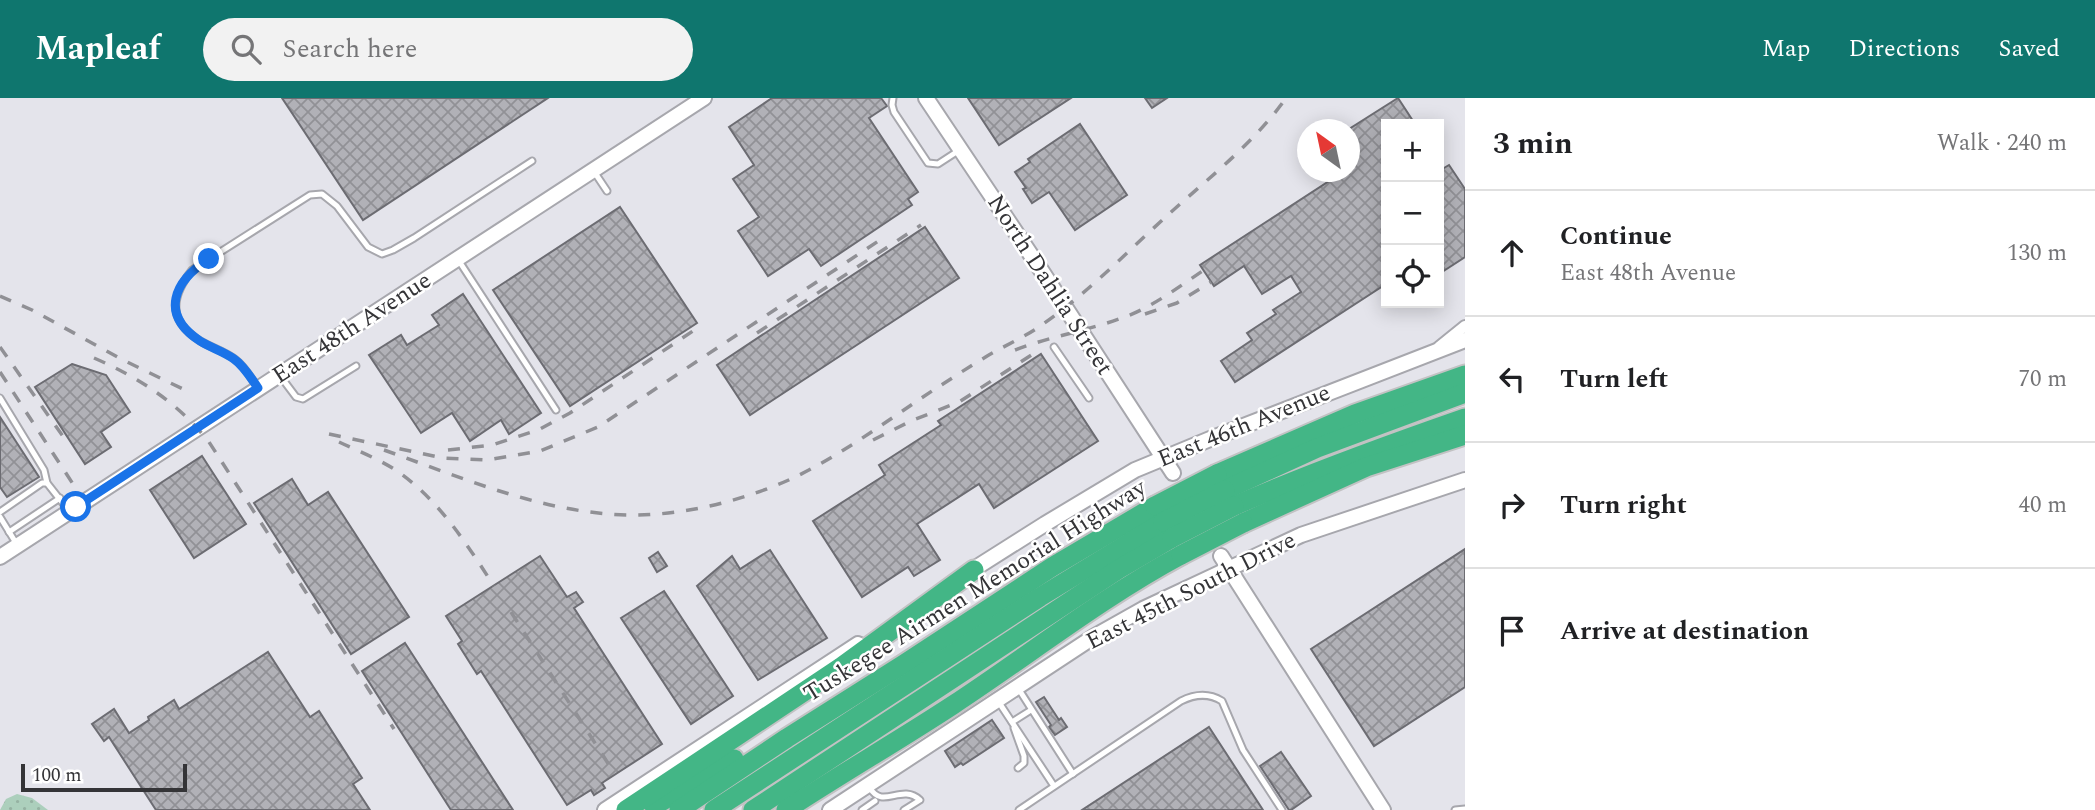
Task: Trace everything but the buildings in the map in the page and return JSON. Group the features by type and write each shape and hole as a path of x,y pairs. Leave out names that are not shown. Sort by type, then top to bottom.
{"highway":[{"name":"Tuskegee Airmen Memorial Highway","path":"679,810 1086,546 1168,530 1230,499 1355,414 1465,374"},
{"path":"1230,499 1306,453 1465,393"},
{"path":"1230,499 1288,482 1465,418"},
{"name":"Tuskegee Airmen Memorial Highway","path":"786,810 952,705 1124,589 1168,530 1230,499 1366,467 1465,435"},
{"path":"714,810 1040,597 1168,530"},
{"path":"753,810 1119,569 1168,530"},
{"path":"626,810 841,667 974,570"},
{"path":"647,810 736,758 787,738"}],"main road":[{"name":"East 48th Avenue","path":"0,557 704,98"},
{"name":"North Dahlia Street","path":"926,98 1173,473"},
{"path":"1431,353 1465,340"},
{"name":"East 46th Avenue","path":"605,810 932,595 1135,470 1431,353"},
{"name":"East 45th South Drive","path":"830,810 1122,621 1301,535 1465,480"},
{"path":"1221,556 1383,810"}],"street":[{"name":"East 46th Avenue","path":"1431,353 1465,326"}],"lane":[{"path":"893,98 894,112 928,163 938,164 961,149"},
{"path":"258,388 236,360 200,341 185,329 176,314 175,298 192,270 310,195 322,194 337,206 368,247 382,254 414,238 532,161"},
{"path":"593,170 607,191"},
{"path":"458,258 556,410"},
{"path":"1054,347 1089,398"},
{"path":"280,375 296,397 303,400 356,366"},
{"path":"0,398 44,470 47,483 69,511"},
{"path":"17,546 0,515 42,483 47,483"},
{"path":"9,532 60,498"},
{"path":"1017,687 1073,774"},
{"path":"1018,810 1181,701 1196,695 1205,695 1220,699 1224,703 1244,750 1282,810"},
{"path":"998,700 1054,786"},
{"path":"1012,722 1031,710"},
{"path":"1012,722 1024,756 1024,763 1017,768"},
{"path":"862,810 877,803 869,785"},
{"path":"893,804 910,795 920,800 904,810"},
{"path":"1455,810 1465,809"}],"green space":[{"path":"17,794 32,798 48,810 0,810 6,799"}],"railway":[{"path":"384,450 508,494 540,503 605,514 677,512 736,499 773,487 810,470 847,448 965,370 1028,334 1060,312 1231,159 1286,98"},
{"path":"757,333 921,225"},
{"path":"329,434 443,458 487,460 540,451 598,427 883,238"},
{"path":"1015,350 1142,310 1204,270"},
{"path":"1145,314 1177,303 1211,282"},
{"path":"0,296 187,391"},
{"path":"448,450 492,445 538,430 570,413 699,327"},
{"path":"0,347 67,442"},
{"path":"873,440 959,402 1036,352"},
{"path":"94,358 157,393 184,415 209,442 394,729"},
{"path":"0,372 73,484"},
{"path":"339,442 390,467 426,495 462,538 494,586"},
{"path":"511,612 611,768"}],"route":[{"path":"76,507 258,388 236,360 200,341 185,329 176,314 175,298 183,282 192,270 209,259"}]}
